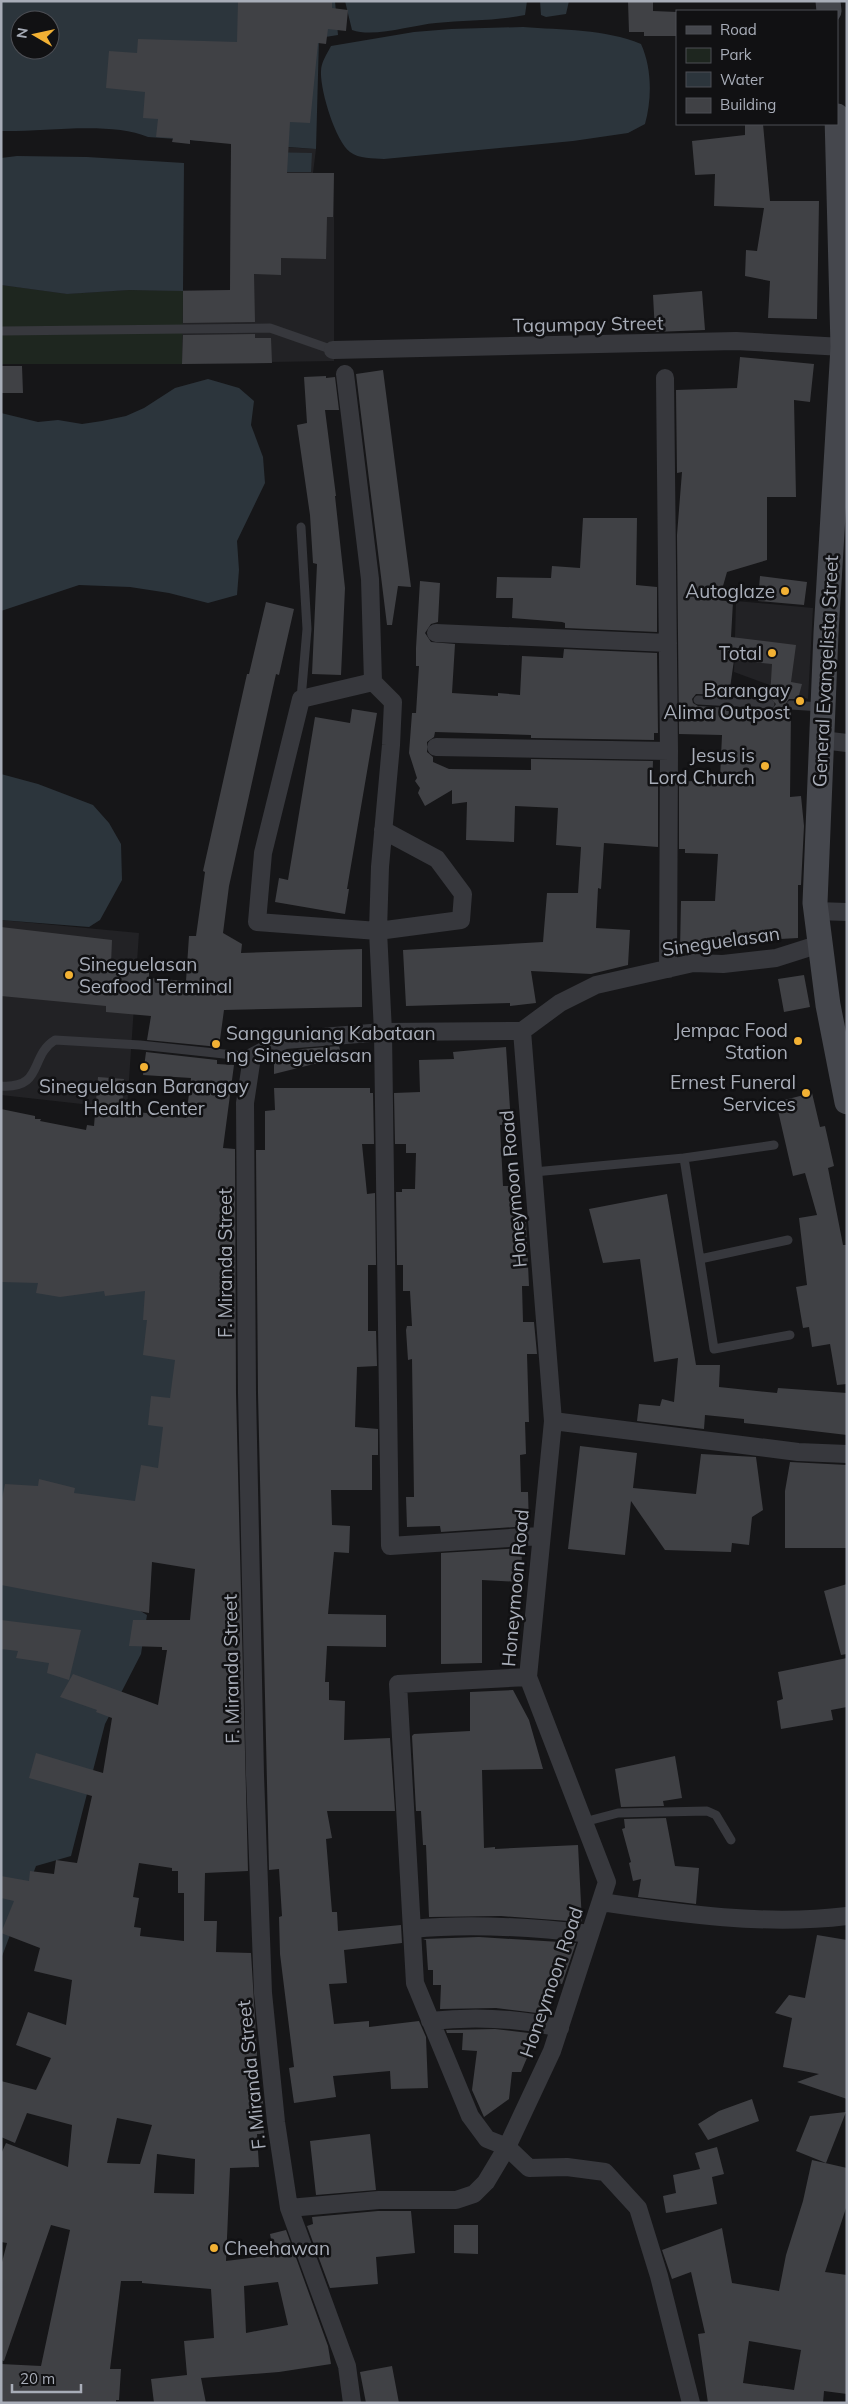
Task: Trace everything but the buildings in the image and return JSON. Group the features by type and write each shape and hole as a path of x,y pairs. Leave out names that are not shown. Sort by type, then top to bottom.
{"main road":[{"name":"General Evangelista Street","path":"837,125 843,347 841,457 823,708 816,911 828,1005 847,1102"}],"street":[{"name":"Tagumpay Street","path":"333,350 736,341 843,347"},
{"path":"345,374 370,579 373,682 393,702 392,745 383,830 378,931 383,1032 390,1546 540,1536"},
{"path":"665,378 669,751 668,969"},
{"path":"436,633 668,644"},
{"path":"373,682 301,699 263,853 257,922 378,931 461,920 463,894 437,858 383,830"},
{"path":"822,740 847,743"},
{"path":"436,747 669,751"},
{"path":"816,911 847,912"},
{"name":"Sineguelasan","path":"522,1031 560,1003 596,984 693,963 722,964 776,958 820,944"},
{"path":"252,1057 285,1040 383,1032 522,1031"},
{"name":"Honeymoon Road","path":"289,2208 379,2200 456,2200 474,2194 486,2182 507,2148 552,2051 607,1882 528,1677 540,1536 553,1421 522,1031"},
{"name":"F. Miranda Street","path":"252,1057 245,1103 247,1393 255,1784 263,1992 276,2122 289,2208 347,2366 352,2403"},
{"path":"553,1421 798,1452 847,1454"},
{"path":"528,1677 398,1684 415,1983 470,2116 487,2139 507,2148 529,2168 567,2167 605,2172 638,2208 659,2276 691,2403"},
{"path":"601,1902 736,1918 801,1920 847,1916"},
{"path":"412,1929 454,1926 519,1927 590,1934"},
{"path":"430,2021 489,2018 532,2022 560,2028"}],"lane":[{"path":"1,331 270,328 333,350"},
{"path":"301,527 307,629 301,699"},
{"path":"698,700 770,704"},
{"path":"791,705 823,708"},
{"path":"1,1086 19,1086 27,1082 36,1069 46,1046 55,1040 140,1045 252,1057"},
{"path":"534,1172 684,1158 774,1145"},
{"path":"684,1158 714,1349 790,1335"},
{"path":"700,1259 788,1240"},
{"path":"584,1822 618,1814 707,1811 716,1815 731,1840"}],"shaded area":[{"path":"231,144 316,149 313,173 334,173 334,361 1,364 1,285 67,294 129,290 230,290"},
{"path":"736,601 813,608 808,699 734,672"},
{"name":"Sineguelasan Seafood Terminal","path":"1,920 139,933 127,1109 1,1095"}],"green space":[{"path":"1,285 67,294 129,290 183,291 182,364 1,364"}],"water":[{"path":"1,1 335,1 338,35 319,38 316,149 148,137 115,129 76,128 1,131"},
{"path":"345,1 527,1 525,15 426,24 371,33 352,30"},
{"path":"540,1 569,1 566,14 546,17 541,15"},
{"path":"523,27 613,35 641,44 645,53 650,84 645,124 628,133 573,141 384,159 358,156 344,146 334,126 321,79 322,64 331,46 414,32"},
{"path":"264,152 312,153 311,172 264,172"},
{"path":"17,156 87,157 184,163 183,291 129,290 67,294 1,285 1,158"},
{"path":"208,379 239,388 254,401 251,425 263,457 265,483 237,541 239,570 237,595 208,603 169,593 130,587 79,585 1,611 1,413 38,422 58,420 82,424 102,421 126,416 144,408 175,388"},
{"path":"1,774 38,784 93,805 109,823 121,844 122,880 100,920 89,927 1,920"},
{"path":"1,1155 182,1309 186,1452 137,1511 1,1508"},
{"path":"1,1578 121,1599 147,1615 141,1654 105,1724 71,1856 36,1866 1,1959"}],"place":[{"name":"Autoglaze","path":"785,591"},
{"name":"Total","path":"772,653"},
{"name":"Barangay Alima Outpost","path":"800,701"},
{"name":"Jesus is Lord Church","path":"765,766"},
{"name":"Sineguelasan Seafood Terminal","path":"69,975"},
{"name":"Jempac Food Station","path":"798,1041"},
{"name":"Sangguniang Kabataan ng Sineguelasan","path":"216,1044"},
{"name":"Sineguelasan Barangay Health Center","path":"144,1067"},
{"name":"Ernest Funeral Services","path":"806,1093"},
{"name":"Cheehawan","path":"214,2248"}]}
